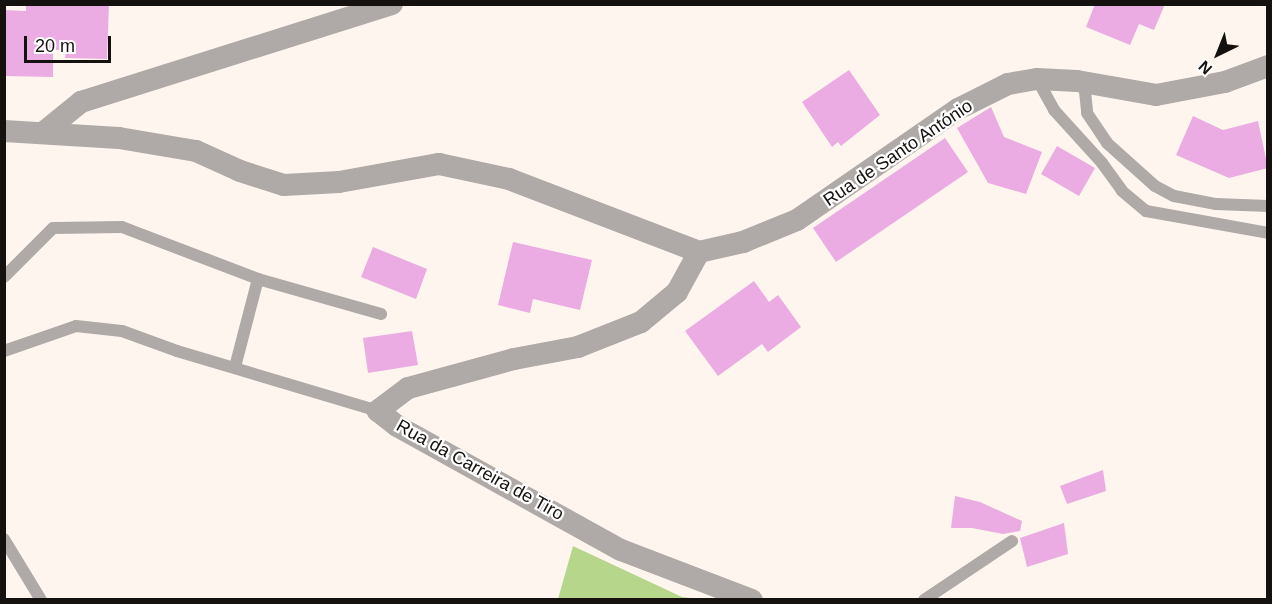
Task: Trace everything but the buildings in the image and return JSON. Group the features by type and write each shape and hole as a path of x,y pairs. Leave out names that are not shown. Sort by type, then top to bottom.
{"street":[{"path":"44,132 81,102 392,4"},
{"name":"Rua de Santo António","path":"699,252 742,242 797,220 901,151 958,109 1008,84 1037,79 1084,82 1156,95 1225,82 1268,66"},
{"path":"4,131 119,138 196,150 240,171 284,185 339,182 439,164 509,179 699,252"},
{"name":"Rua da Carreira de Tiro","path":"699,252 677,292 641,322 578,347 514,359 408,388 378,411 397,426 621,550 752,600"}],"lane":[{"path":"1037,79 1054,110 1102,163 1122,191 1146,211 1268,232"},
{"path":"1084,82 1087,113 1107,143 1155,186 1174,196 1216,204 1268,206"},
{"path":"4,277 53,228 122,227 258,279 381,314"},
{"path":"235,367 258,279"},
{"path":"4,351 76,326 122,331 177,351 378,411"},
{"path":"4,539 41,600"},
{"path":"924,600 1012,541"}],"green space":[{"path":"573,546 682,597 699,599 558,599"}]}
